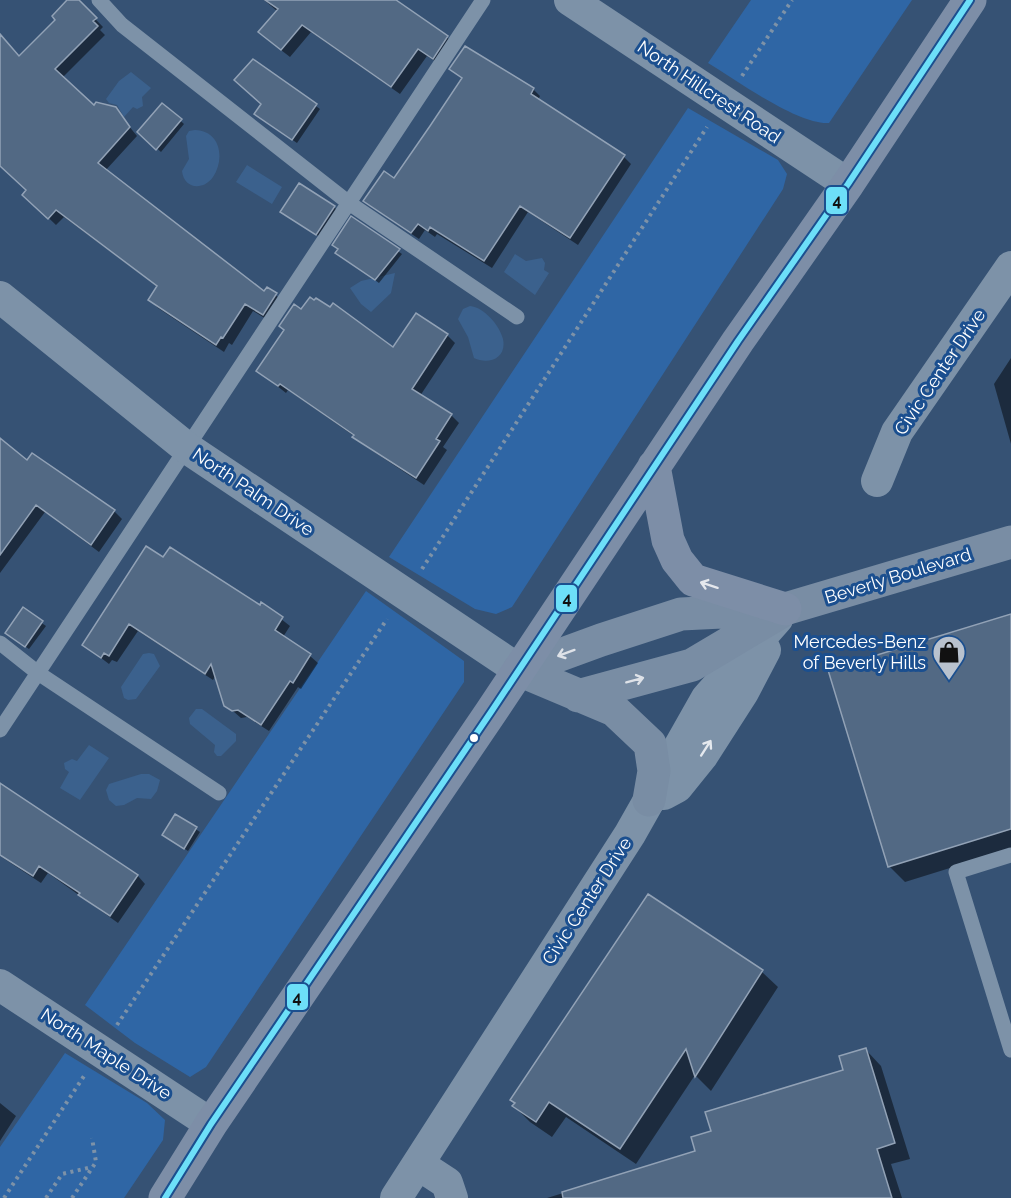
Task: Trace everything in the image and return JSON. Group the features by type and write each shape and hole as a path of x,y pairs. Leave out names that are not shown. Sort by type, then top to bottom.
{"main road":[{"path":"165,1198 212,1124 654,466 848,184 970,0"},
{"path":"654,466 669,540 677,560 693,580 785,609"},
{"name":"Beverly Boulevard","path":"519,670 681,614 785,609 1011,542"},
{"name":"Beverly Boulevard","path":"578,696 692,665 785,609"},
{"path":"519,670 614,710 650,744 654,771 649,800"}],"street":[{"name":"North Hillcrest Road","path":"570,0 848,184"},
{"name":"Civic Center Drive","path":"877,481 897,432 1011,267"},
{"name":"North Palm Drive","path":"0,297 187,448 519,670"},
{"path":"649,800 676,787 702,756 743,692 785,609"},
{"name":"Civic Center Drive","path":"396,1198 649,800"},
{"name":"North Maple Drive","path":"0,985 212,1124"},
{"path":"418,1164 447,1183 452,1198"}],"lane":[{"path":"99,0 122,26 349,203 517,316"},
{"path":"0,730 483,0"},
{"path":"0,643 38,673 219,793"},
{"path":"1011,855 956,872 1011,1050"}],"path":[{"path":"738,81 792,0"},
{"path":"418,574 711,122"},
{"path":"115,1028 387,618"},
{"path":"4,1198 89,1069"},
{"path":"72,1198 96,1162 92,1138"},
{"path":"46,1198 62,1174 92,1167"}],"shaded area":[{"path":"751,0 912,0 829,123 816,122 784,109 708,63"},
{"path":"131,72 151,88 142,97 143,106 137,109 133,107 124,117 117,105 109,103 106,99 119,81"},
{"path":"688,108 778,160 787,174 783,189 512,607 496,614 475,609 389,557"},
{"path":"195,130 210,135 218,147 219,154 217,170 213,177 209,182 199,186 186,182 182,171 189,159 186,136 189,131"},
{"path":"247,165 282,187 272,204 236,182"},
{"path":"515,254 526,261 542,258 545,263 544,270 549,273 535,295 504,272"},
{"path":"395,273 391,293 371,312 361,304 350,288 361,281"},
{"path":"470,306 486,313 501,334 504,346 496,358 485,361 474,358 468,337 458,319 463,309"},
{"path":"366,591 464,661 464,682 206,1067 190,1077 135,1043 85,1005"},
{"path":"143,654 154,654 160,666 136,699 124,698 121,687"},
{"path":"196,709 202,709 236,734 236,741 221,756 217,756 214,752 215,745 190,724 189,718"},
{"path":"89,745 109,758 80,800 60,788 69,772 65,769 64,763 72,759 77,761"},
{"path":"141,774 149,774 160,780 157,791 151,799 137,798 124,805 116,806 109,800 106,790 109,784"},
{"path":"65,1053 147,1103 165,1120 163,1140 124,1198 0,1198 0,1147"}],"building":[{"path":"67,0 79,0 97,18 93,21 98,26 55,69 94,105 96,102 116,107 130,127 98,163 264,291 267,287 277,293 263,315 245,304 216,345 148,300 157,286 56,210 48,219 22,195 26,190 0,166 0,34 19,56 55,20 52,16"},
{"path":"265,0 396,0 448,36 433,59 418,49 391,87 302,25 281,50 258,32 278,9"},
{"path":"465,46 534,88 531,94 625,155 570,238 520,206 484,261 430,227 428,231 418,224 411,233 363,201 384,171 394,178 462,78 449,69"},
{"path":"253,59 317,104 292,140 254,114 261,104 234,80"},
{"path":"162,103 182,119 156,150 137,132"},
{"path":"299,183 335,206 316,235 280,212"},
{"path":"351,216 400,249 375,280 335,253 338,249 332,245"},
{"path":"310,297 330,307 333,303 393,347 416,313 448,334 412,389 452,414 436,439 440,441 416,478 352,437 354,435 280,384 278,386 256,371 284,330 279,326 294,304 301,309"},
{"path":"0,438 27,460 32,453 115,510 91,545 36,505 0,555"},
{"path":"146,546 163,557 170,547 260,605 261,602 283,617 275,630 311,654 293,683 290,681 261,725 238,710 232,711 224,706 211,664 205,674 129,624 109,656 104,653 101,658 82,645"},
{"path":"23,607 43,621 25,647 5,633"},
{"path":"1011,614 1011,829 888,867 828,670"},
{"path":"0,783 138,875 110,916 39,866 33,876 0,855"},
{"path":"175,814 197,827 184,849 162,835"},
{"path":"648,894 763,970 695,1077 686,1049 620,1149 549,1102 536,1122 512,1106 515,1103 510,1100"},
{"path":"866,1048 895,1143 877,1149 892,1198 563,1198 562,1192 695,1151 691,1137 711,1131 705,1112 843,1070 839,1056"}],"transit line":[{"name":"4","path":"165,1198 211,1124 491,712 738,341 848,184 970,0"}],"place":[{"name":"Mercedes-Benz of Beverly Hills","path":"949,681"}]}
